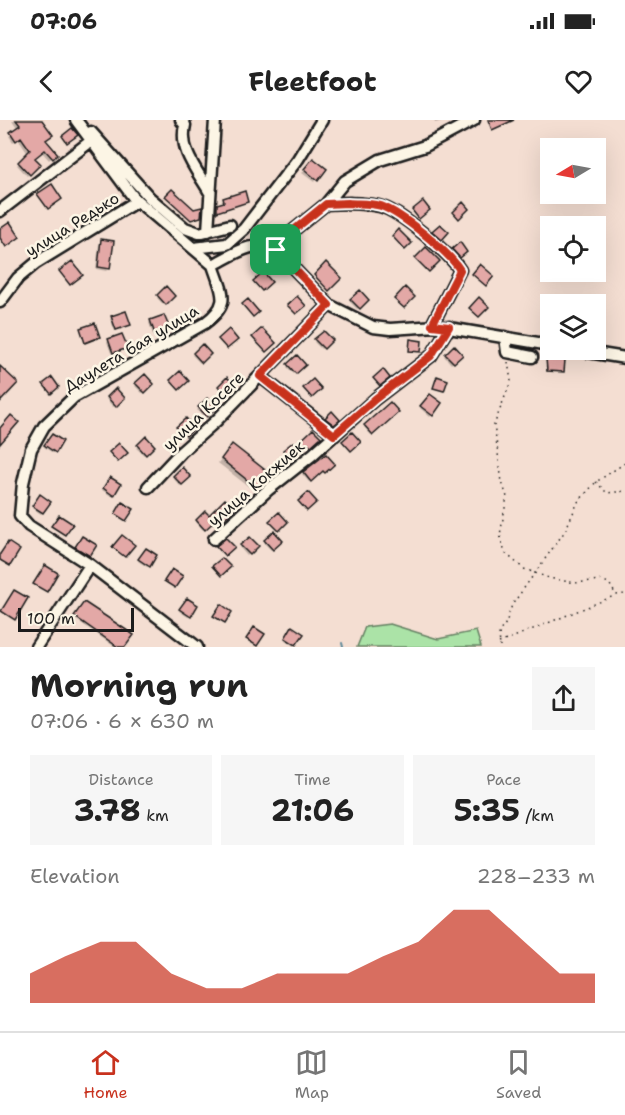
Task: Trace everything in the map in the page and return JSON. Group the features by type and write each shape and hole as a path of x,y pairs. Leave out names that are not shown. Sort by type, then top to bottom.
{"street":[{"path":"76,120 137,201 213,265 255,245 268,246 276,250 329,305 373,327 390,329 432,325 540,343"},
{"path":"208,231 214,120"},
{"path":"194,248 227,244 244,229 298,159 322,120"},
{"path":"276,250 284,238 326,204 345,181 380,160 424,147 474,120"},
{"path":"186,122 182,136 185,151 209,191"},
{"path":"0,211 88,137 92,131 150,198 185,228 199,233 230,225"},
{"name":"улица Редько","path":"0,302 18,278 36,263 137,201"},
{"path":"326,204 380,206 399,216 453,258 460,270 432,325"},
{"name":"Даулета бая улица","path":"197,647 90,565 29,526 20,516 23,483 30,449 44,426 74,397 218,314 224,297 213,265"},
{"name":"улица Косеге","path":"148,487 329,305"},
{"name":"улица Кокжиек","path":"214,539 375,399 431,356 449,327"},
{"path":"505,337 507,352 532,357"},
{"path":"606,355 625,358"},
{"path":"260,376 334,435"},
{"path":"36,647 90,565"}],"path":[{"path":"507,352 511,381 494,425 502,482 507,497 500,535 505,553 524,569 536,574 575,583 600,580 609,583 616,595"},
{"path":"500,647 499,632 506,623 512,605 565,531 578,502 596,482 625,463"},
{"path":"596,482 608,493 625,491"},
{"path":"498,643 616,595 625,594"}],"green space":[{"path":"390,624 438,639 476,631 481,647 357,647 365,627"}],"building":[{"path":"16,120 42,120 53,135 46,140 58,154 53,159 45,150 35,158 41,164 30,175 18,162 30,150 21,137 16,141 10,132 20,125"},
{"path":"488,120 514,120 492,130"},
{"path":"72,128 78,135 67,143 62,136"},
{"path":"313,158 327,169 318,181 304,169"},
{"path":"52,184 62,199 48,209 37,194"},
{"path":"172,189 194,209 202,207 201,217 191,220 165,196"},
{"path":"245,191 248,202 217,212 217,204 224,202 223,198"},
{"path":"423,201 430,210 419,219 412,210"},
{"path":"463,202 469,209 459,219 453,212"},
{"path":"10,222 20,237 6,247 0,238 0,229"},
{"path":"440,224 449,232 442,240 432,231"},
{"path":"398,229 412,243 405,250 392,236"},
{"path":"101,239 114,241 110,269 98,267"},
{"path":"460,242 467,252 460,258 452,249"},
{"path":"426,247 440,261 429,272 415,258"},
{"path":"72,261 83,275 70,285 59,271"},
{"path":"326,262 342,278 329,291 314,275"},
{"path":"480,264 494,276 486,286 472,274"},
{"path":"263,272 272,282 262,291 253,281"},
{"path":"166,286 175,296 166,305 157,295"},
{"path":"405,287 415,297 404,308 394,299"},
{"path":"360,290 369,300 360,309 350,299"},
{"path":"297,296 306,306 296,314 287,305"},
{"path":"479,297 489,307 479,317 469,308"},
{"path":"248,299 259,312 253,317 242,304"},
{"path":"126,311 131,325 116,330 111,316"},
{"path":"164,315 170,329 155,334 150,320"},
{"path":"95,323 100,337 85,343 80,328"},
{"path":"262,328 276,343 266,352 252,337"},
{"path":"229,329 238,340 227,349 218,339"},
{"path":"324,331 333,340 324,349 314,339"},
{"path":"122,334 128,348 113,353 108,339"},
{"path":"410,339 422,341 421,352 409,351"},
{"path":"202,344 211,354 202,363 193,353"},
{"path":"454,345 463,355 454,363 445,354"},
{"path":"297,355 306,365 296,374 287,364"},
{"path":"546,360 565,360 564,372 547,371"},
{"path":"0,366 18,383 0,402"},
{"path":"383,369 390,378 380,386 373,378"},
{"path":"180,371 189,381 179,390 170,380"},
{"path":"145,374 154,384 145,393 135,383"},
{"path":"437,376 448,380 444,391 433,388"},
{"path":"52,377 59,387 51,394 43,384"},
{"path":"227,377 237,387 227,396 218,386"},
{"path":"313,379 322,389 312,398 303,388"},
{"path":"116,388 125,398 116,407 107,397"},
{"path":"430,394 442,403 433,416 420,406"},
{"path":"207,398 216,408 207,417 198,407"},
{"path":"390,402 399,412 373,435 364,425"},
{"path":"332,411 340,420 334,425 325,418"},
{"path":"11,415 19,422 0,444 0,428"},
{"path":"186,418 195,428 186,436 176,427"},
{"path":"313,429 321,437 311,446 309,444 292,460 283,450 293,442 296,445"},
{"path":"352,432 361,442 351,451 342,441"},
{"path":"52,434 63,441 56,453 44,445"},
{"path":"146,436 155,446 146,455 137,445"},
{"path":"119,443 128,453 118,462 109,452"},
{"path":"232,444 269,473 257,488 221,459"},
{"path":"326,454 335,464 311,482 303,472"},
{"path":"182,467 191,477 182,485 173,476"},
{"path":"110,477 121,484 114,496 103,488"},
{"path":"308,492 317,502 307,511 298,501"},
{"path":"40,494 51,502 43,513 32,506"},
{"path":"225,499 235,509 225,518 222,514 205,530 196,520 205,511 209,515"},
{"path":"122,502 134,509 126,521 115,514"},
{"path":"279,512 288,522 279,531 269,521"},
{"path":"59,515 73,524 65,535 51,526"},
{"path":"274,531 283,541 273,550 264,540"},
{"path":"122,535 135,545 125,557 112,547"},
{"path":"82,536 97,545 90,556 75,547"},
{"path":"250,537 259,546 250,555 240,545"},
{"path":"226,538 235,547 225,556 216,546"},
{"path":"8,542 20,550 10,566 0,560 0,554"},
{"path":"146,548 157,555 150,567 138,559"},
{"path":"222,558 231,567 221,576 212,566"},
{"path":"45,565 58,573 47,592 33,584"},
{"path":"172,569 183,576 175,588 164,581"},
{"path":"14,590 28,598 15,620 1,611"},
{"path":"187,598 198,605 191,617 179,609"},
{"path":"84,602 134,635 125,647 118,647 74,616"},
{"path":"221,604 232,612 225,623 213,616"},
{"path":"292,626 304,634 296,645 285,638"},
{"path":"254,627 265,634 257,646 246,639"}],"waterway":[{"path":"342,643 343,647"}],"route":[{"path":"348,203 380,206 399,216 453,258 460,270 432,325 449,327 431,356 375,399 334,435 260,376 329,305 276,250 284,238 326,204 348,203"}]}
